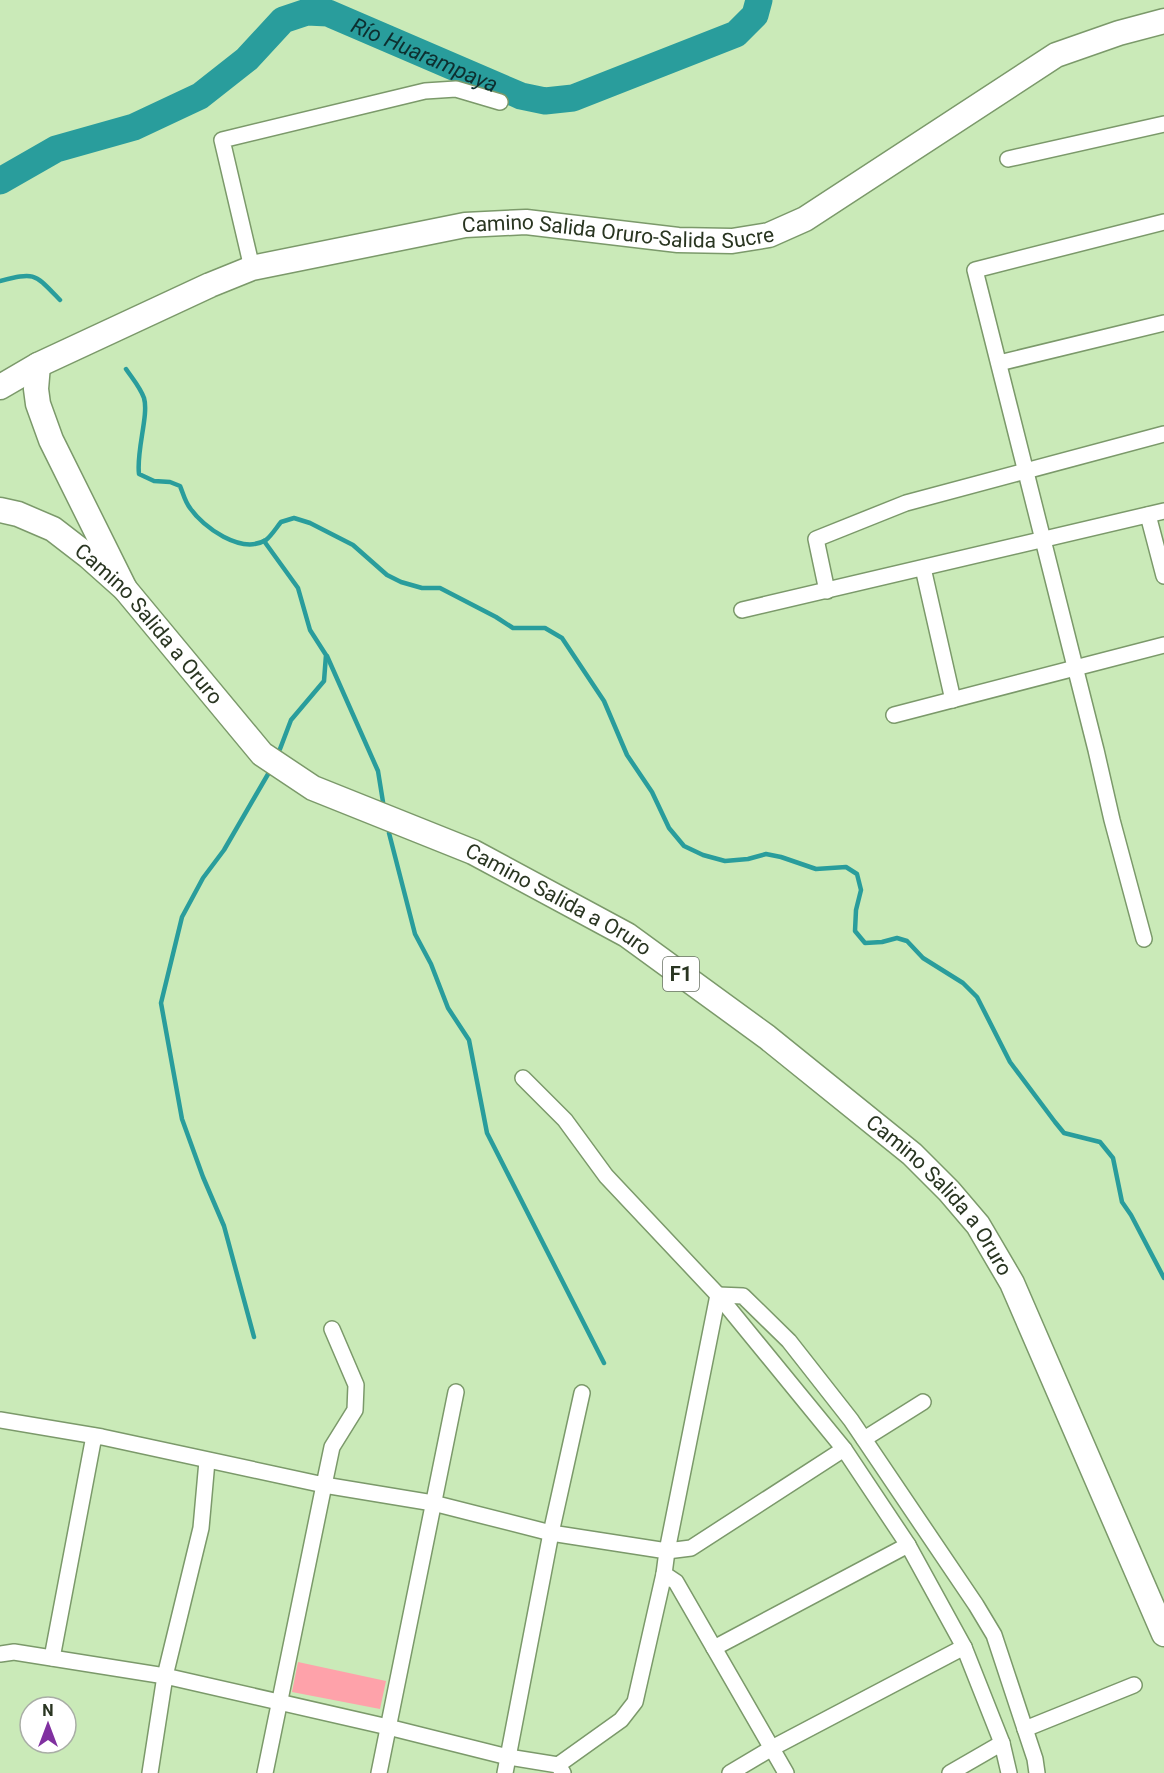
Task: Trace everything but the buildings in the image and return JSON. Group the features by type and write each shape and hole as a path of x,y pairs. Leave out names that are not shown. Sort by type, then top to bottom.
{"main road":[{"name":"Camino Salida Oruro-Salida Sucre","path":"0,387 38,365 210,285 252,268 465,225 526,222 678,240 732,241 769,235 805,219 1056,55 1110,35 1164,21"},
{"path":"38,365 36,389 38,404 51,441 125,589"},
{"name":"Camino Salida a Oruro","path":"0,510 18,514 53,529 125,589 262,754 313,788 473,852 627,935 767,1037 927,1168 978,1225 1012,1283 1164,1634"}],"street":[{"path":"252,268 222,140 425,91 456,89 500,102"},
{"path":"1008,159 1164,124"},
{"path":"1144,939 1112,820 975,270 1164,222"},
{"path":"999,363 1164,323"},
{"path":"826,591 816,538 906,503 1164,434"},
{"path":"742,610 1164,511"},
{"path":"1148,515 1164,576"},
{"path":"923,568 953,700"},
{"path":"894,715 1164,645"},
{"path":"523,1078 565,1120 606,1176 718,1295 844,1449 908,1545 964,1647 1002,1743 1009,1773"},
{"path":"718,1295 743,1296 789,1341 864,1438 994,1635 1035,1759 1037,1773"},
{"path":"0,1654 14,1652 165,1676 560,1769 621,1720 635,1702 664,1574 718,1295"},
{"path":"265,1773 332,1447 355,1410 356,1384 332,1329"},
{"path":"379,1773 456,1392"},
{"path":"505,1773 551,1533 582,1393"},
{"path":"864,1438 923,1402"},
{"path":"0,1420 94,1436 324,1485 433,1503 551,1533 667,1551 691,1548 844,1449"},
{"path":"52,1658 94,1436"},
{"path":"150,1773 165,1676 201,1527 207,1461"},
{"path":"714,1648 908,1545"},
{"path":"664,1574 676,1582 786,1773"},
{"path":"730,1773 772,1748 964,1647"},
{"path":"1025,1729 1134,1685"},
{"path":"950,1773 1002,1743"}],"shaded area":[{"path":"298,1662 386,1681 380,1709 292,1692"}],"waterway":[{"name":"Río Huarampaya","path":"0,181 56,149 134,127 200,96 247,59 283,20 307,12 328,13 521,96 545,101 573,98 736,34 755,15 759,0"},
{"path":"0,281 21,276 34,277 45,284 60,300"},
{"path":"126,369 140,390 145,405 139,474 154,481 170,482 180,486 190,508 213,530 234,541 256,544 266,540 281,522 294,518 310,523 353,545 387,575 401,582 422,588 440,588 513,628 545,628 562,638 604,701 627,755 652,792 669,828 684,846 703,855 725,861 748,859 766,854 816,869 846,867 857,874 861,890 856,910 855,931 865,943 897,938 907,941 923,958 963,983 977,997 1010,1062 1064,1133 1100,1142 1113,1158 1122,1202 1164,1278"},
{"path":"264,541 298,588 310,630 326,655 324,681 291,720 280,749"},
{"path":"327,656 378,771 383,802"},
{"path":"254,1337 224,1226 182,1119 161,1003 182,917 203,878 224,850 271,769"},
{"path":"389,833 415,934 431,964 448,1008 469,1040 487,1133 604,1363"}]}
